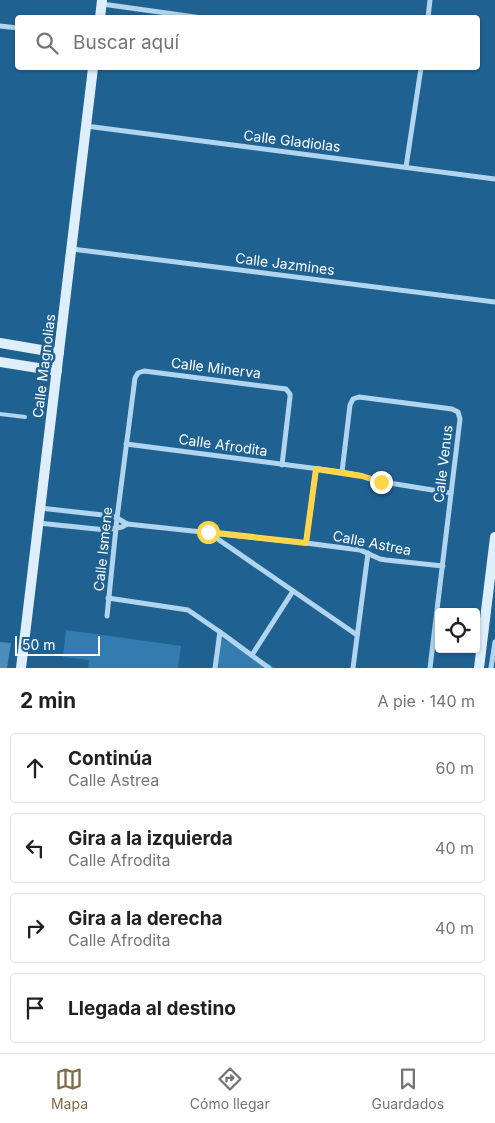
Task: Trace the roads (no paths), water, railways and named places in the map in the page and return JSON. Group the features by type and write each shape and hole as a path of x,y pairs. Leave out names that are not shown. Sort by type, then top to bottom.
{"main road":[{"path":"100,15 102,2"},
{"name":"Calle Magnolias","path":"21,668 93,70"},
{"path":"0,343 60,353"},
{"path":"0,362 57,371"},
{"path":"479,668 495,537"}],"street":[{"path":"428,15 430,0"},
{"path":"102,2 183,15"},
{"path":"0,26 15,28"},
{"path":"406,167 420,70"},
{"name":"Calle Gladiolas","path":"86,126 495,180"},
{"name":"Calle Jazmines","path":"72,249 495,302"},
{"name":"Calle Minerva","path":"126,444 135,378 141,371 283,388 288,391 290,397 282,465"},
{"name":"Calle Venus","path":"342,472 350,405 353,399 359,398 452,409 458,412 460,419 452,493 430,668"},
{"name":"Calle Afrodita","path":"126,444 342,472 376,481 452,493"},
{"name":"Calle Ismene","path":"126,444 108,598 186,610 269,668"},
{"path":"306,543 316,469"},
{"name":"Calle Astrea","path":"40,508 117,518 127,524 360,550 380,559 443,566"},
{"name":"Calle Astrea","path":"38,524 106,530 127,524"},
{"name":"Calle Astrea","path":"208,532 357,634"},
{"path":"353,668 368,553"},
{"path":"252,655 293,591"},
{"path":"107,616 108,598"},
{"path":"215,668 220,632"},
{"path":"491,668 495,642"}],"lane":[{"path":"0,414 25,418"}]}
